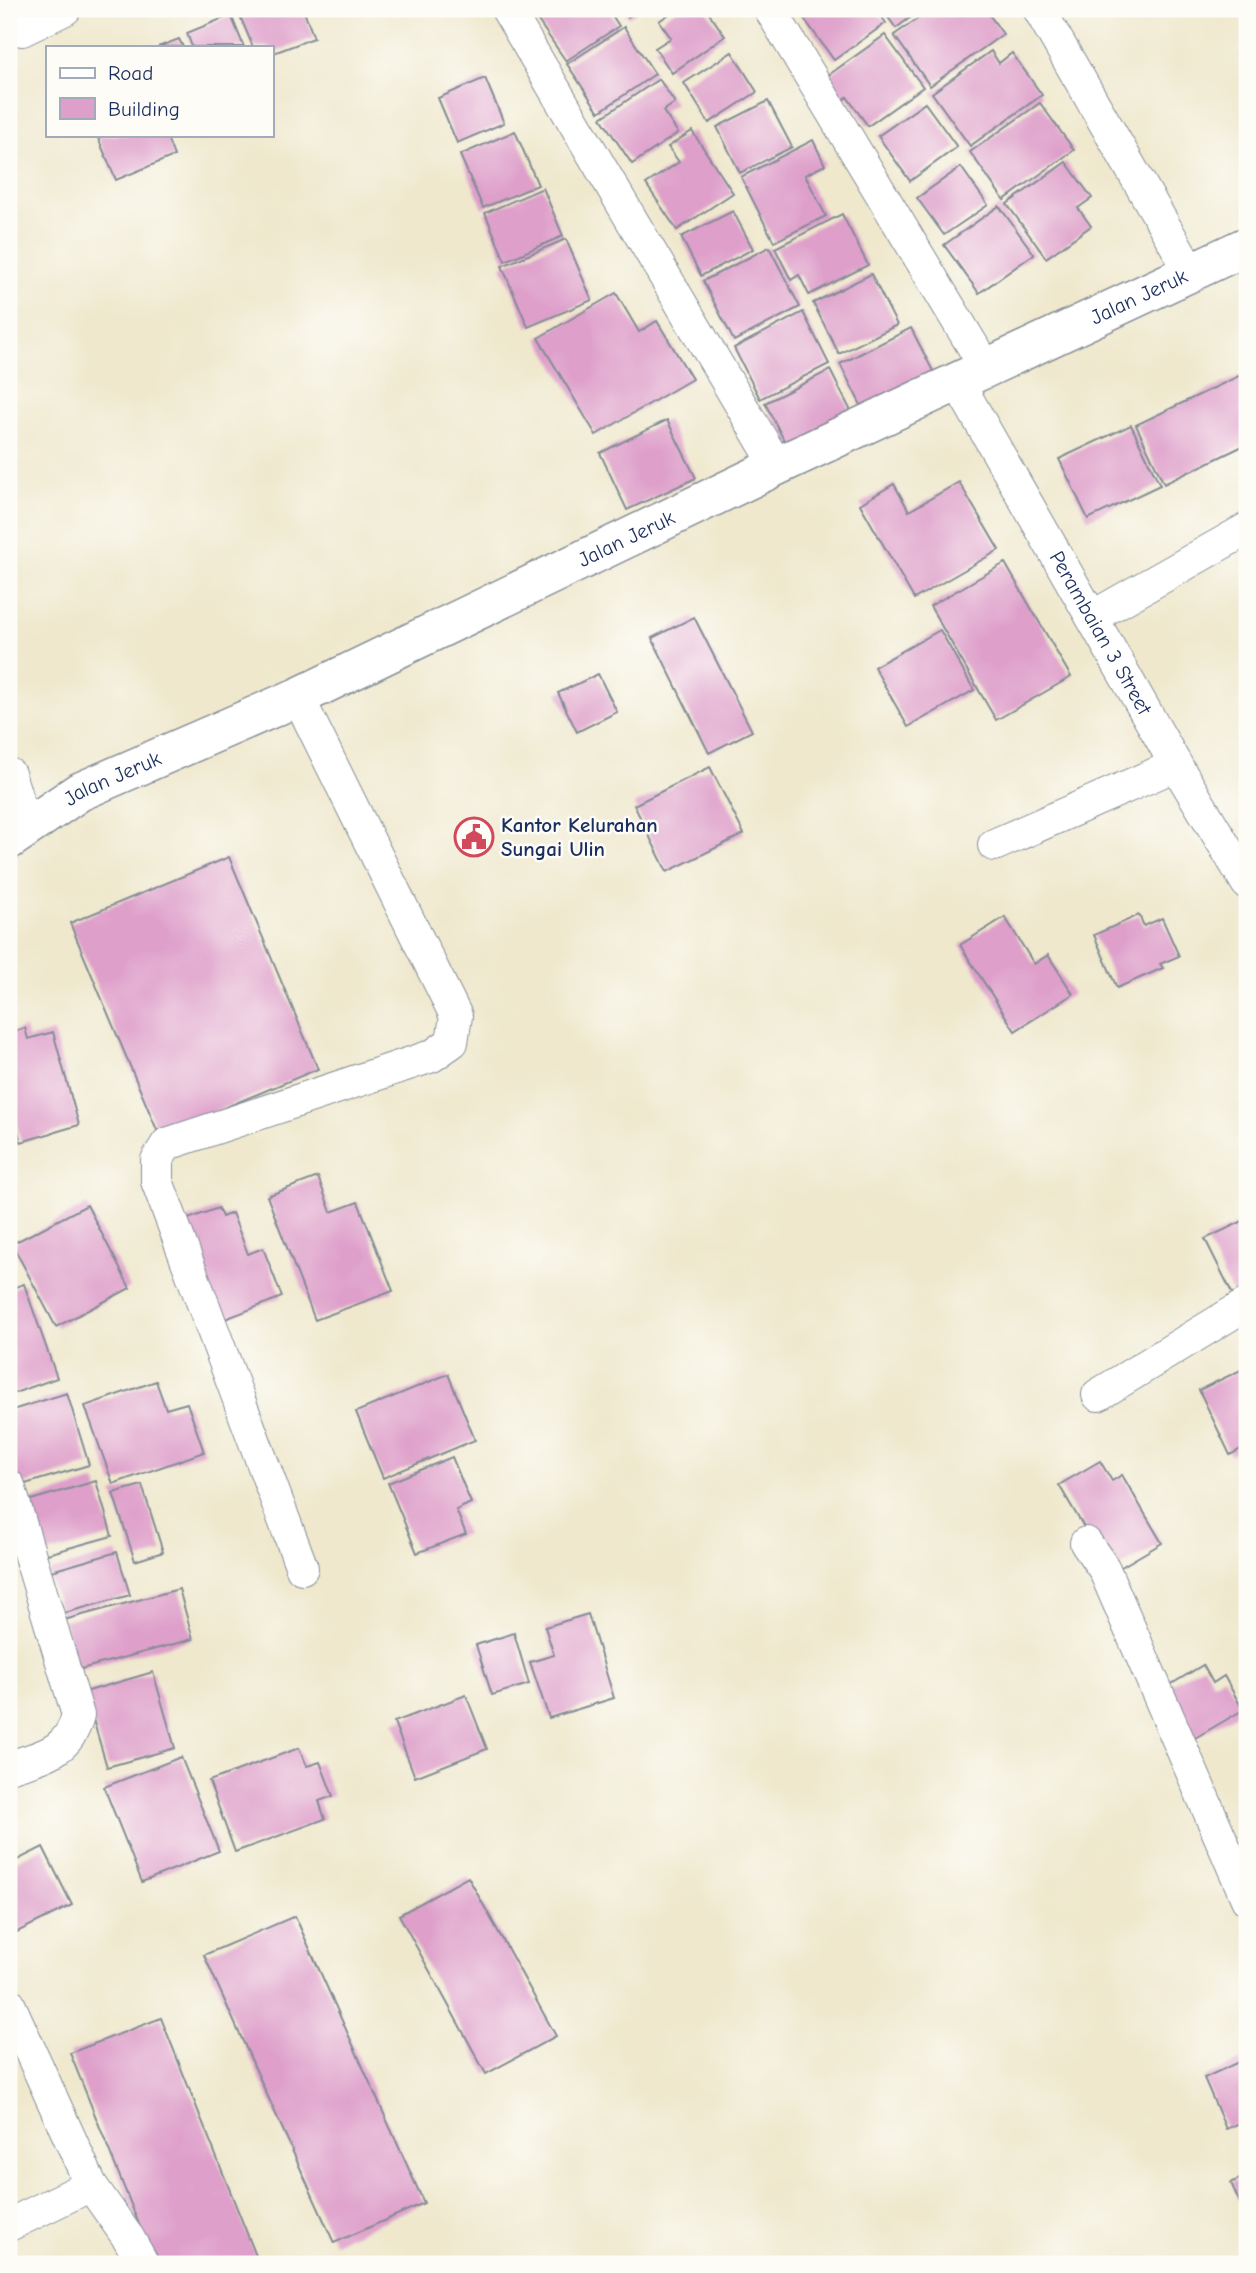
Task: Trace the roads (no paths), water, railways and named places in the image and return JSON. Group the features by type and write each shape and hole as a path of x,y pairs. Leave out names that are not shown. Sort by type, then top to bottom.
{"street":[{"path":"9,25 22,30 65,9"},
{"path":"507,9 777,466"},
{"name":"Perambaian 3 Street","path":"770,9 972,375 1091,617 1247,883"},
{"path":"1039,9 1191,272"},
{"name":"Jalan Jeruk","path":"17,834 79,792 298,697 777,466 1247,246"},
{"path":"1091,617 1247,529"},
{"path":"298,697 456,1016 452,1042 432,1056 167,1144 157,1160 157,1181 302,1568"},
{"path":"994,845 1177,765"},
{"path":"9,774 17,834"},
{"path":"1098,1395 1247,1304"},
{"path":"9,1486 78,1715 75,1729 66,1742 51,1754 9,1767"},
{"path":"1086,1543 1104,1569 1247,1899"},
{"path":"9,2004 92,2185 143,2264"},
{"path":"9,2225 92,2185"}],"place":[{"name":"Kantor Kelurahan Sungai Ulin","path":"474,837"}]}
